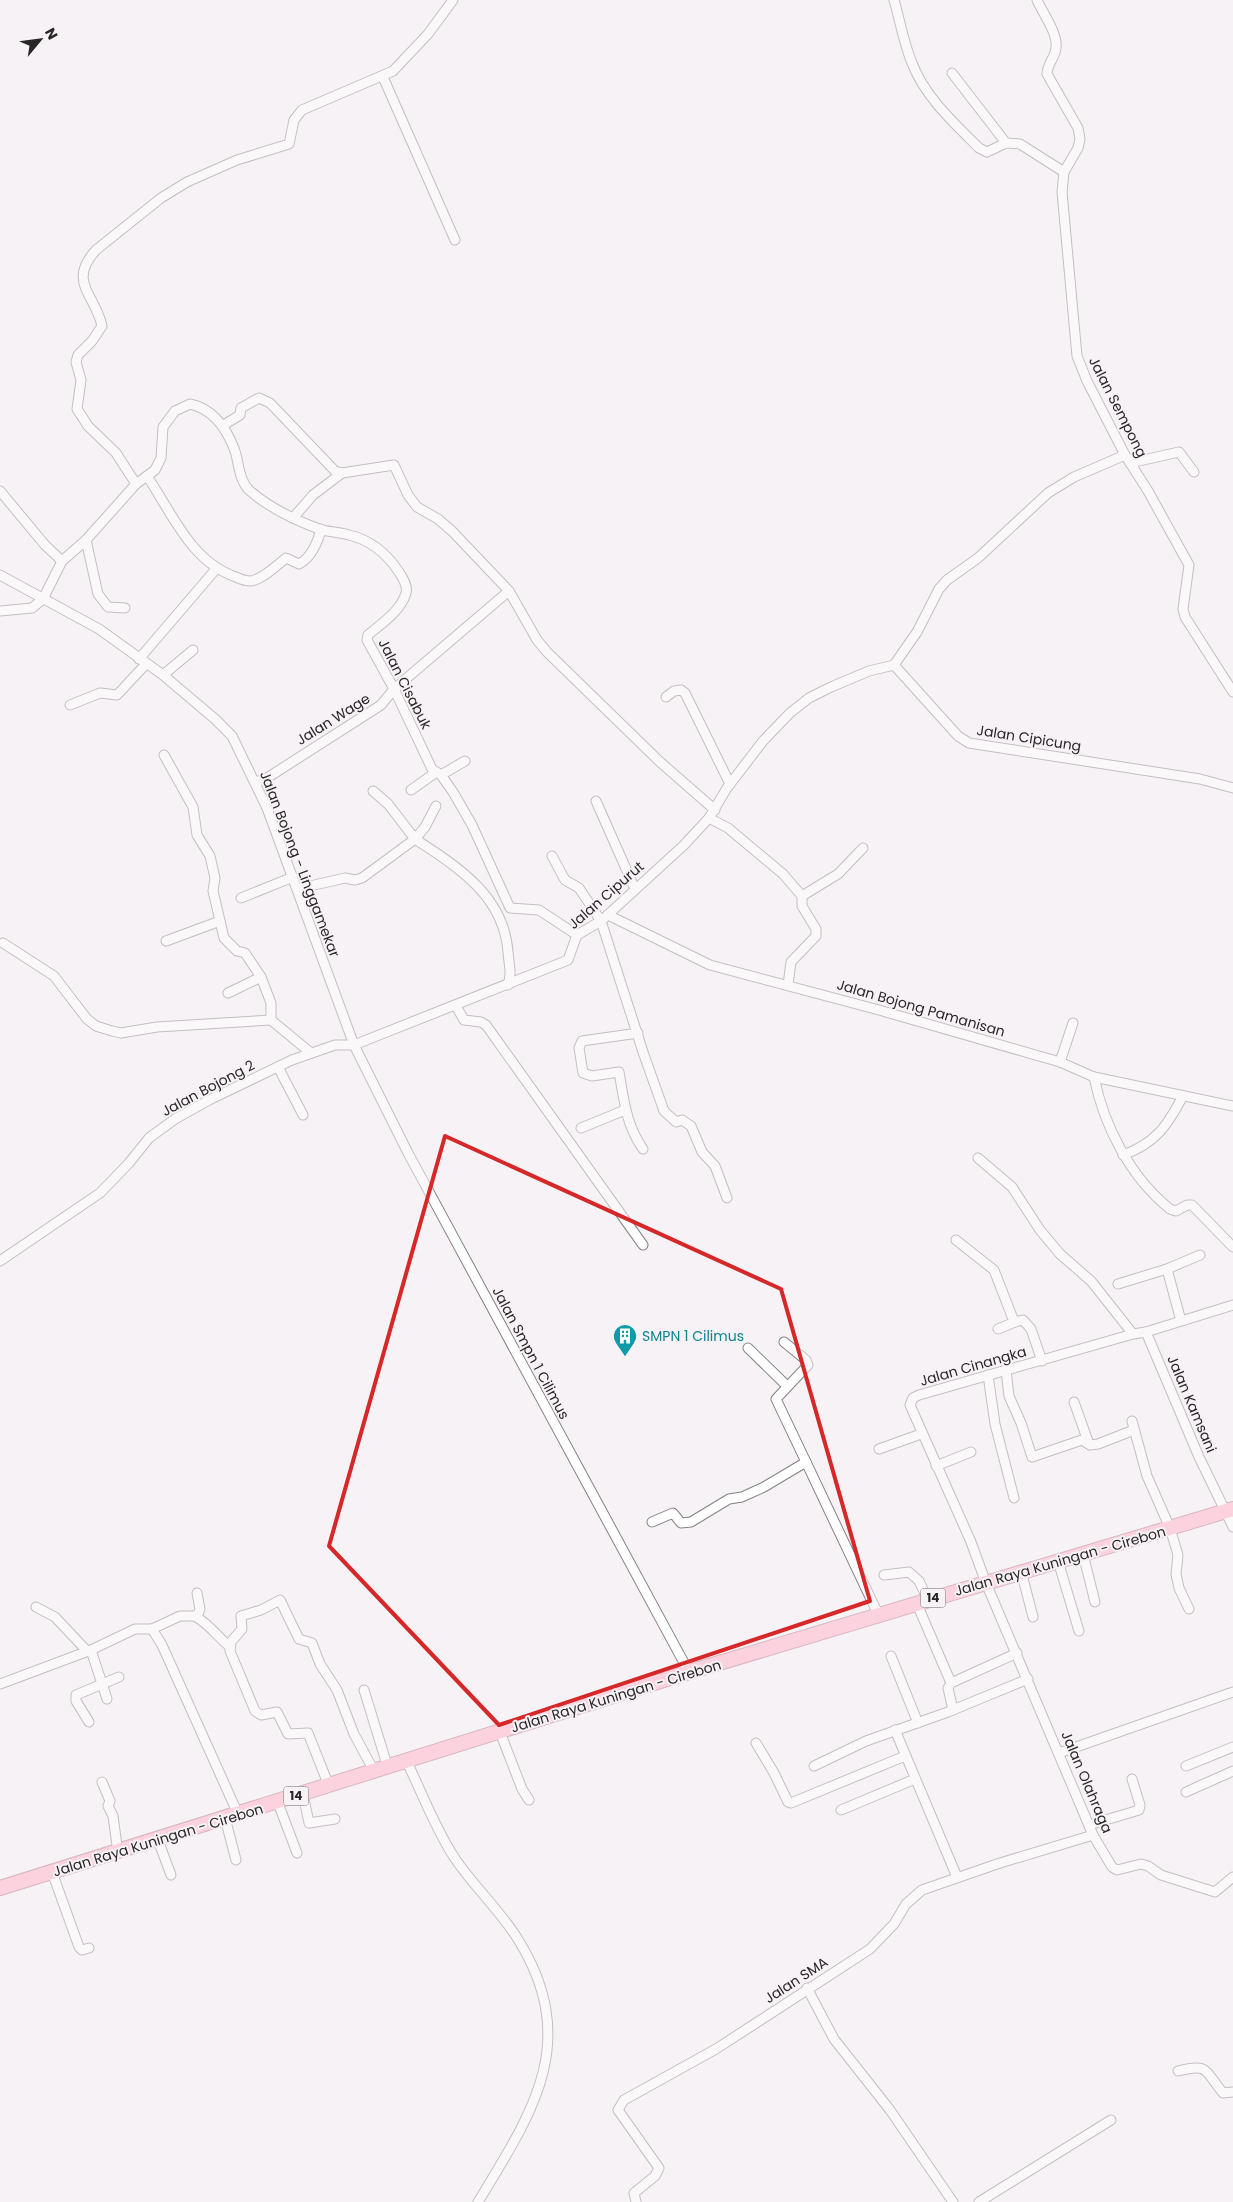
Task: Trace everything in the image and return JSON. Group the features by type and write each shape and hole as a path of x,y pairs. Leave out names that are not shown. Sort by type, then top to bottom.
{"highway":[{"name":"Jalan Raya Kuningan - Cirebon","path":"0,1888 407,1762 689,1672 1021,1571 1230,1511"}],"street":[{"path":"136,484 116,453 88,426 77,409 81,380 76,362 78,355 92,341 102,326 100,317 82,280 83,269 88,259 141,214 186,182 237,160 289,144 294,120 302,110 383,77 393,71 428,34 453,0"},
{"path":"894,0 911,62 929,94 949,118 982,151 987,152 1006,143 1026,146 1064,172"},
{"name":"Jalan Sempong","path":"1037,0 1052,30 1056,45 1054,56 1047,67 1049,81 1070,112 1078,128 1080,139 1078,148 1064,172 1062,192 1077,356 1087,381 1128,459 1189,565 1183,609 1185,617 1233,692"},
{"path":"952,73 1006,143"},
{"path":"383,77 455,240"},
{"path":"222,426 240,415 241,408 259,398 265,400 311,444 328,466 342,473"},
{"name":"Jalan Cisabuk","path":"62,561 86,540 136,484 160,463 162,432 175,411 186,405 193,404 212,413 222,426 235,451 241,476 248,489 293,518 321,529 350,535 376,547 388,558 406,583 406,593 396,612 367,638 438,774 472,825 510,908 539,910 577,935"},
{"path":"894,665 916,632 938,590 947,580 978,558 1048,493 1074,477 1128,459 1179,452 1194,472"},
{"path":"293,518 313,495 342,473 394,465 408,495 417,507 452,530 508,591 547,652 712,814 783,874 802,896 802,906 816,929 816,936 790,962 788,986"},
{"path":"147,476 180,530 216,569 250,581 264,574 286,558 299,564 306,560 321,529"},
{"path":"0,491 45,545 62,561 43,599 32,608 0,612"},
{"path":"86,540 98,594 108,607 114,609 125,608"},
{"path":"70,705 100,693 117,695 216,569"},
{"name":"Jalan Bojong - Linggamekar","path":"0,575 99,629 162,675 228,732 256,782 293,877 354,1045"},
{"name":"Jalan Wage","path":"256,782 381,706 394,689 508,591"},
{"path":"162,675 193,650"},
{"name":"Jalan Cipurut","path":"354,1045 394,1028 508,986 568,960 577,935 605,918 684,845 712,814 730,784 762,741 790,713 809,698 869,671 894,665"},
{"name":"Jalan Cipicung","path":"894,665 958,736 969,743 1200,779 1233,788"},
{"path":"666,697 674,691 681,690 685,693 730,784"},
{"path":"164,755 193,808 196,835 210,856 215,878 213,891 227,942 237,952 245,953 261,977 271,1003 271,1020"},
{"path":"411,790 465,761"},
{"path":"373,791 388,804 415,839 472,880 484,891 508,936 512,971 508,986"},
{"path":"596,801 634,890"},
{"path":"297,889 345,878 355,880 362,878 415,839 436,806"},
{"path":"802,896 838,874 863,848"},
{"path":"552,856 565,880 579,888 605,918 638,1033 664,1111 676,1122 682,1120 691,1126 702,1152 715,1166 727,1198"},
{"path":"241,898 293,877"},
{"name":"Jalan Bojong Pamanisan","path":"605,918 710,965 1060,1062 1094,1077 1233,1106"},
{"path":"166,941 220,921"},
{"path":"3,944 54,976 87,1019 96,1026 121,1033 157,1027 271,1020 310,1052"},
{"path":"228,992 261,977"},
{"path":"456,1006 464,1020 481,1022 486,1025 643,1245"},
{"path":"1060,1062 1073,1023"},
{"path":"638,1033 582,1042 579,1048 583,1073 592,1076 619,1072 625,1110 632,1133 643,1149"},
{"name":"Jalan Bojong 2","path":"0,1261 100,1193 129,1164 149,1138 175,1119 310,1052 334,1045 354,1045"},
{"name":"Jalan Smpn 1 Cilimus","path":"354,1045 408,1153 689,1672"},
{"path":"278,1067 303,1115"},
{"path":"1094,1077 1098,1095 1123,1155 1161,1202 1173,1211 1192,1205 1233,1247"},
{"path":"1123,1155 1138,1150 1164,1129 1183,1096"},
{"path":"581,1128 625,1110"},
{"path":"978,1158 1012,1187 1040,1230 1060,1254 1091,1281 1133,1334"},
{"path":"956,1240 994,1270 1015,1322"},
{"path":"1118,1284 1167,1269 1200,1255"},
{"path":"1167,1269 1181,1321"},
{"name":"Jalan Cinangka","path":"986,1582 972,1542 911,1412 910,1405 913,1398 988,1375 1146,1332 1233,1305"},
{"path":"998,1329 1023,1320 1029,1325 1042,1361"},
{"name":"Jalan Kamsani","path":"1146,1332 1199,1457 1230,1511 1233,1527"},
{"path":"784,1342 806,1360 808,1365 776,1396 776,1401 878,1616"},
{"path":"748,1348 787,1386"},
{"path":"1006,1370 1009,1396 1021,1423 1032,1457 1082,1440 1090,1445 1108,1441 1133,1426 1150,1484 1170,1528 1178,1555 1176,1574 1179,1588 1189,1610"},
{"path":"988,1375 995,1424 1014,1498"},
{"path":"1074,1402 1090,1445"},
{"path":"879,1449 921,1434"},
{"path":"936,1466 971,1452"},
{"path":"652,1522 673,1513 681,1524 691,1522 720,1504 764,1487 806,1462"},
{"path":"1083,1554 1095,1602"},
{"path":"1058,1561 1078,1630"},
{"path":"1021,1571 1033,1617"},
{"path":"884,1575 909,1572 919,1581 923,1602 951,1683"},
{"name":"Jalan Olahraga","path":"986,1582 1093,1835 1114,1869 1140,1864 1148,1866 1160,1875 1215,1892 1233,1877"},
{"path":"195,1616 200,1609 197,1593"},
{"path":"229,1646 242,1629 241,1616 282,1600 299,1639 312,1643 320,1664 337,1690 354,1734 381,1769"},
{"path":"36,1607 55,1617 89,1650 107,1699"},
{"path":"0,1684 89,1650 136,1629 152,1629 180,1616 195,1616 212,1626 218,1638 229,1646 255,1711 261,1714 277,1712 288,1734 308,1733 329,1786"},
{"path":"152,1629 162,1645 232,1816 236,1860"},
{"path":"953,1710 948,1688 951,1683 1017,1653"},
{"path":"891,1656 918,1723"},
{"path":"89,1722 76,1701 76,1695 120,1678"},
{"path":"814,1766 860,1743 953,1710 1028,1679"},
{"path":"364,1690 381,1769"},
{"path":"1059,1753 1233,1692"},
{"path":"895,1730 957,1877"},
{"path":"500,1732 522,1789 529,1800"},
{"path":"756,1743 774,1773 788,1802 791,1803 905,1756"},
{"path":"1186,1766 1233,1747"},
{"path":"407,1762 454,1857 518,1939 540,1981 545,2006 549,2033 540,2086 523,2128 478,2202"},
{"path":"1186,1792 1233,1771"},
{"path":"840,1810 915,1779"},
{"path":"1089,1826 1139,1810 1140,1805 1132,1780"},
{"path":"102,1782 110,1801 108,1806 113,1816 118,1852"},
{"path":"303,1794 309,1823 334,1818"},
{"path":"278,1802 298,1853"},
{"name":"Jalan SMA","path":"636,2202 634,2193 655,2176 659,2168 618,2110 624,2100 716,2049 870,1949 894,1924 906,1904 922,1890 957,1877 1093,1835"},
{"path":"158,1840 171,1875"},
{"path":"52,1872 79,1948 83,1950 89,1948"},
{"path":"808,1988 834,2039 890,2110 953,2202"},
{"path":"1178,2071 1196,2066 1202,2067 1223,2093 1233,2092"},
{"path":"979,2202 1111,2120"}],"highlighted area":[{"path":"445,1136 781,1289 870,1601 499,1725 329,1546"}],"place":[{"name":"SMPN 1 Cilimus","path":"625,1357"}]}
